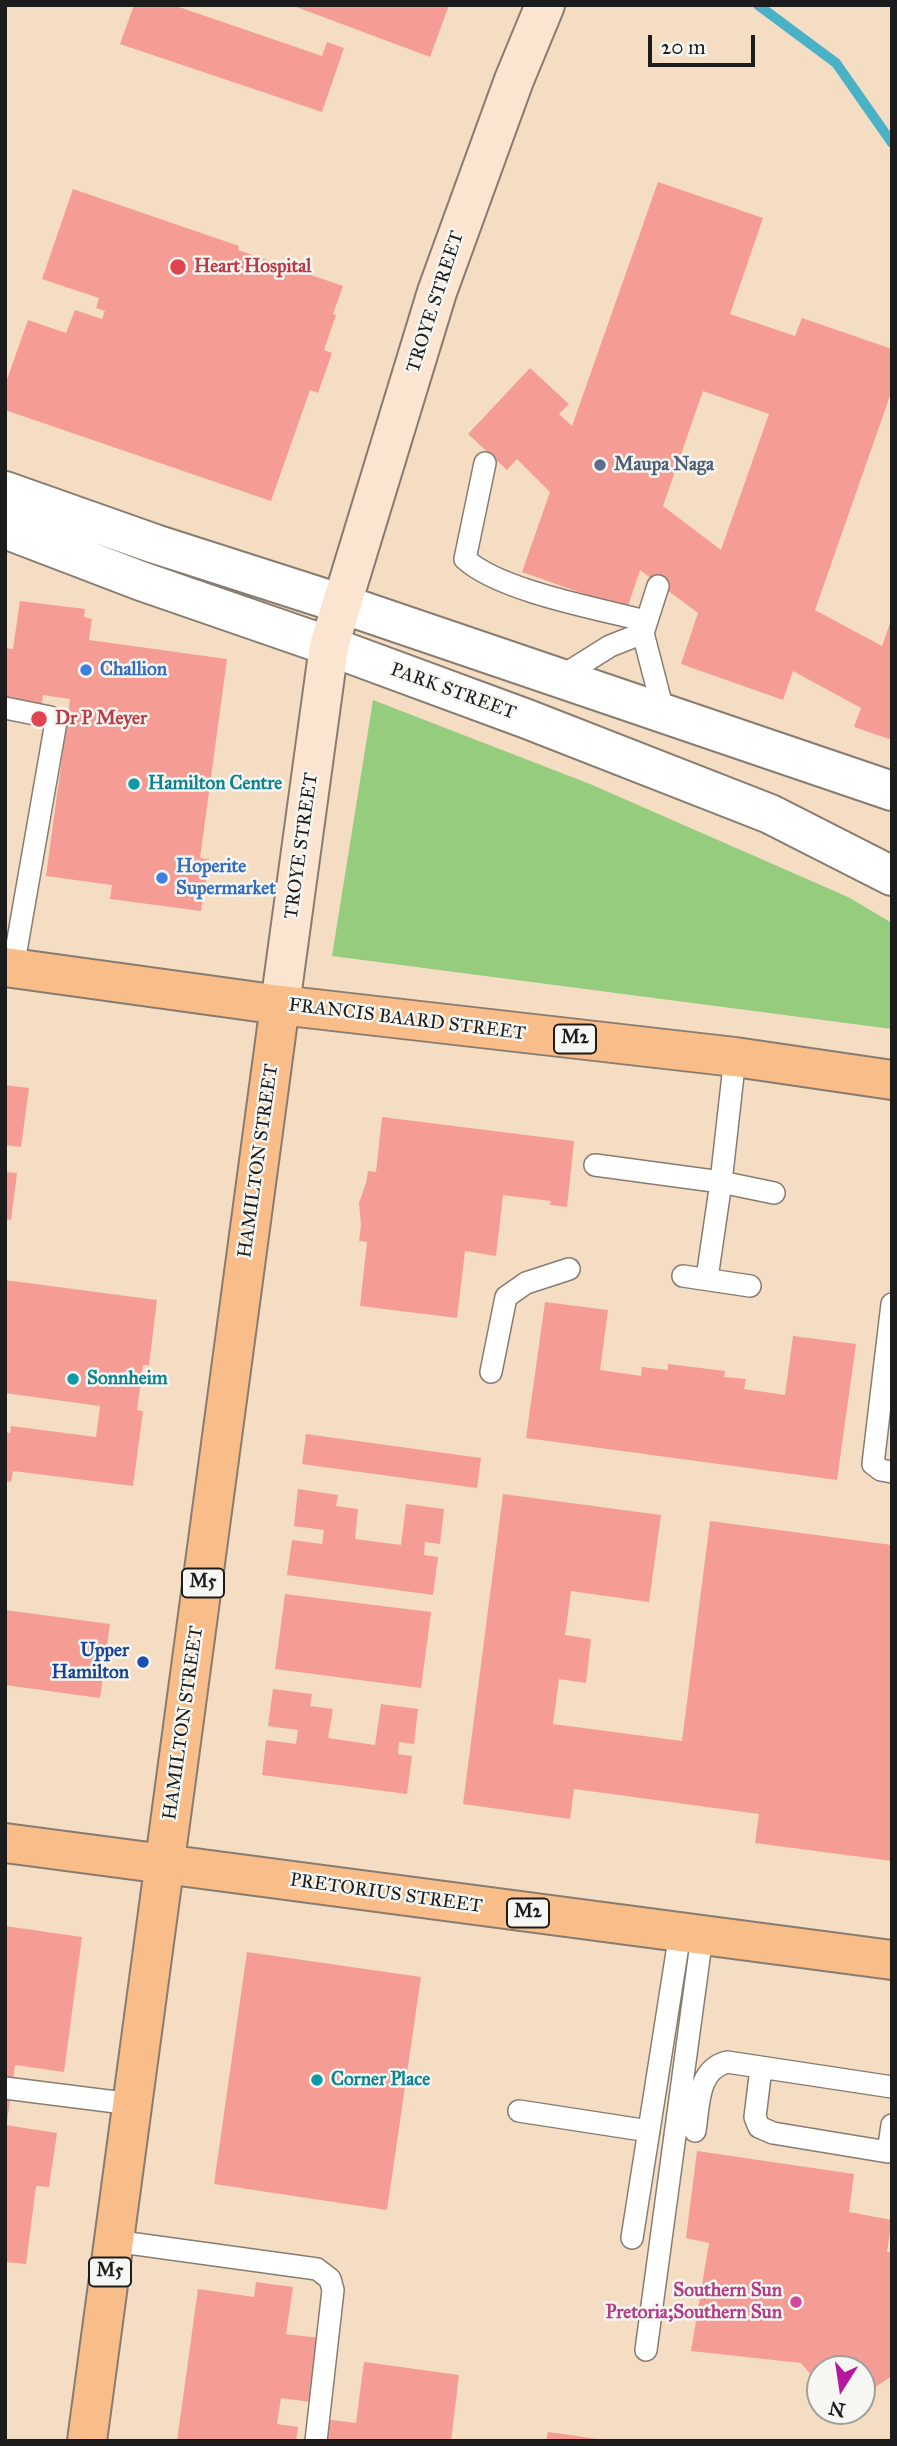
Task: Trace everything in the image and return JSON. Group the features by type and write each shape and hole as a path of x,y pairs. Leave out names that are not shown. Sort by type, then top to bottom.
{"main road":[{"name":"TROYE STREET","path":"342,604 437,292 514,80 545,5"},
{"name":"M5","path":"329,646 342,604"},
{"name":"TROYE STREET","path":"281,1005 329,646"},
{"name":"FRANCIS BAARD STREET","path":"9,967 281,1005 735,1057 892,1080"},
{"name":"HAMILTON STREET","path":"87,2441 281,1005"},
{"name":"PRETORIUS STREET","path":"5,1843 892,1961"}],"street":[{"path":"5,491 892,791"},
{"name":"PARK STREET","path":"5,529 141,581 527,719 770,814 892,876"}],"lane":[{"path":"485,463 466,559 474,567 494,578 644,627"},
{"path":"658,586 644,627 664,714"},
{"path":"559,678 644,627"},
{"path":"5,708 50,718 56,722 9,967"},
{"path":"707,1278 735,1057"},
{"path":"595,1165 721,1182 774,1194"},
{"path":"491,1372 506,1297 526,1283 569,1269"},
{"path":"683,1276 750,1286"},
{"path":"892,1304 873,1464 881,1470 892,1472"},
{"path":"632,2238 649,2131 691,1934"},
{"path":"646,2350 691,1934"},
{"path":"695,2131 706,2074 717,2065 727,2062 892,2087"},
{"path":"761,2067 755,2117 759,2127 773,2133 890,2152 892,2125"},
{"path":"5,2088 132,2104"},
{"path":"519,2111 649,2131"},
{"path":"114,2241 317,2269 330,2280 333,2290 316,2441"}],"green space":[{"path":"373,700 590,784 848,897 892,923 892,1029 332,956"}],"building":[{"path":"134,5 173,5 322,56 327,42 344,48 322,112 120,44"},
{"path":"291,5 449,5 430,57"},
{"name":"Maupa Naga","path":"658,182 763,218 730,314 795,336 802,318 892,349 892,390 815,610 882,646 892,617 892,740 854,727 861,708 793,671 783,700 681,664 698,613 640,570 627,609 522,572 550,492 517,459 507,470 468,434 530,368 569,404 559,414 572,426","holes":["703,391 769,414 721,550 663,506"]},
{"path":"73,189 239,246 238,250 343,286 324,350 332,353 318,393 310,390 271,501 5,410 5,385 28,320 66,333 75,310 102,319 105,311 96,308 99,298 42,279"},
{"name":"Hamilton Centre","path":"20,601 85,609 84,617 92,619 89,640 227,659 200,858 209,859 201,911 110,899 112,885 46,876 70,699 43,695 41,710 5,705 5,648 13,649"},
{"path":"5,1085 29,1088 21,1147 5,1145"},
{"path":"382,1117 574,1141 567,1207 550,1205 551,1201 503,1195 496,1256 465,1251 457,1318 360,1306 367,1242 359,1241 359,1203 368,1171 376,1172"},
{"path":"5,1172 17,1173 11,1220 5,1219"},
{"name":"Sonnheim","path":"5,1280 157,1300 149,1365 143,1365 137,1410 143,1411 133,1486 13,1471 11,1482 5,1481 5,1432 10,1433 11,1426 96,1437 100,1406 5,1393"},
{"path":"545,1302 608,1310 600,1370 641,1376 642,1367 668,1370 668,1364 725,1371 724,1377 746,1379 744,1389 785,1395 793,1336 856,1344 837,1480 526,1438"},
{"path":"306,1434 481,1458 477,1488 302,1464"},
{"path":"298,1489 338,1495 336,1506 358,1509 355,1539 401,1545 406,1504 444,1509 440,1544 425,1542 424,1555 438,1557 433,1595 287,1575 292,1540 322,1544 324,1530 294,1526"},
{"path":"503,1494 661,1515 649,1602 571,1591 565,1635 591,1639 586,1683 559,1679 553,1724 682,1741 710,1521 892,1545 892,1861 755,1843 759,1814 574,1789 570,1819 463,1804"},
{"path":"285,1594 431,1612 421,1688 275,1669"},
{"path":"5,1610 110,1624 100,1698 5,1685"},
{"path":"273,1689 312,1694 310,1706 333,1709 328,1738 375,1745 381,1704 418,1709 414,1744 399,1742 398,1754 412,1756 407,1794 262,1775 266,1740 296,1744 298,1730 268,1726"},
{"path":"5,1926 82,1937 64,2072 15,2065 7,2122"},
{"name":"Corner Place","path":"247,1952 421,1977 387,2210 214,2184"},
{"path":"5,2125 57,2133 49,2187 36,2186 26,2264 5,2262"},
{"name":"Southern Sun Pretoria;Southern Sun","path":"697,2151 854,2174 849,2212 892,2220 887,2252 892,2252 892,2376 876,2387 876,2355 806,2355 806,2369 801,2363 691,2351 709,2243 686,2238"},
{"path":"256,2282 293,2287 286,2334 328,2339 319,2403 281,2398 277,2424 298,2427 296,2441 177,2441 198,2289 254,2297"},
{"path":"364,2362 459,2375 451,2441 321,2441 324,2419 356,2423"},
{"path":"548,2432 598,2439 598,2441 546,2441"}],"waterway":[{"path":"758,5 836,63 892,143"}],"place":[{"name":"Heart Hospital","path":"178,267"},
{"name":"Maupa Naga","path":"600,465"},
{"name":"Challion","path":"86,670"},
{"name":"Dr P Meyer","path":"39,719"},
{"name":"Hamilton Centre","path":"134,784"},
{"name":"Hoperite Supermarket","path":"162,878"},
{"name":"Sonnheim","path":"73,1379"},
{"name":"Upper Hamilton","path":"143,1662"},
{"name":"Corner Place","path":"317,2080"},
{"name":"Southern Sun Pretoria;Southern Sun","path":"796,2302"}]}
